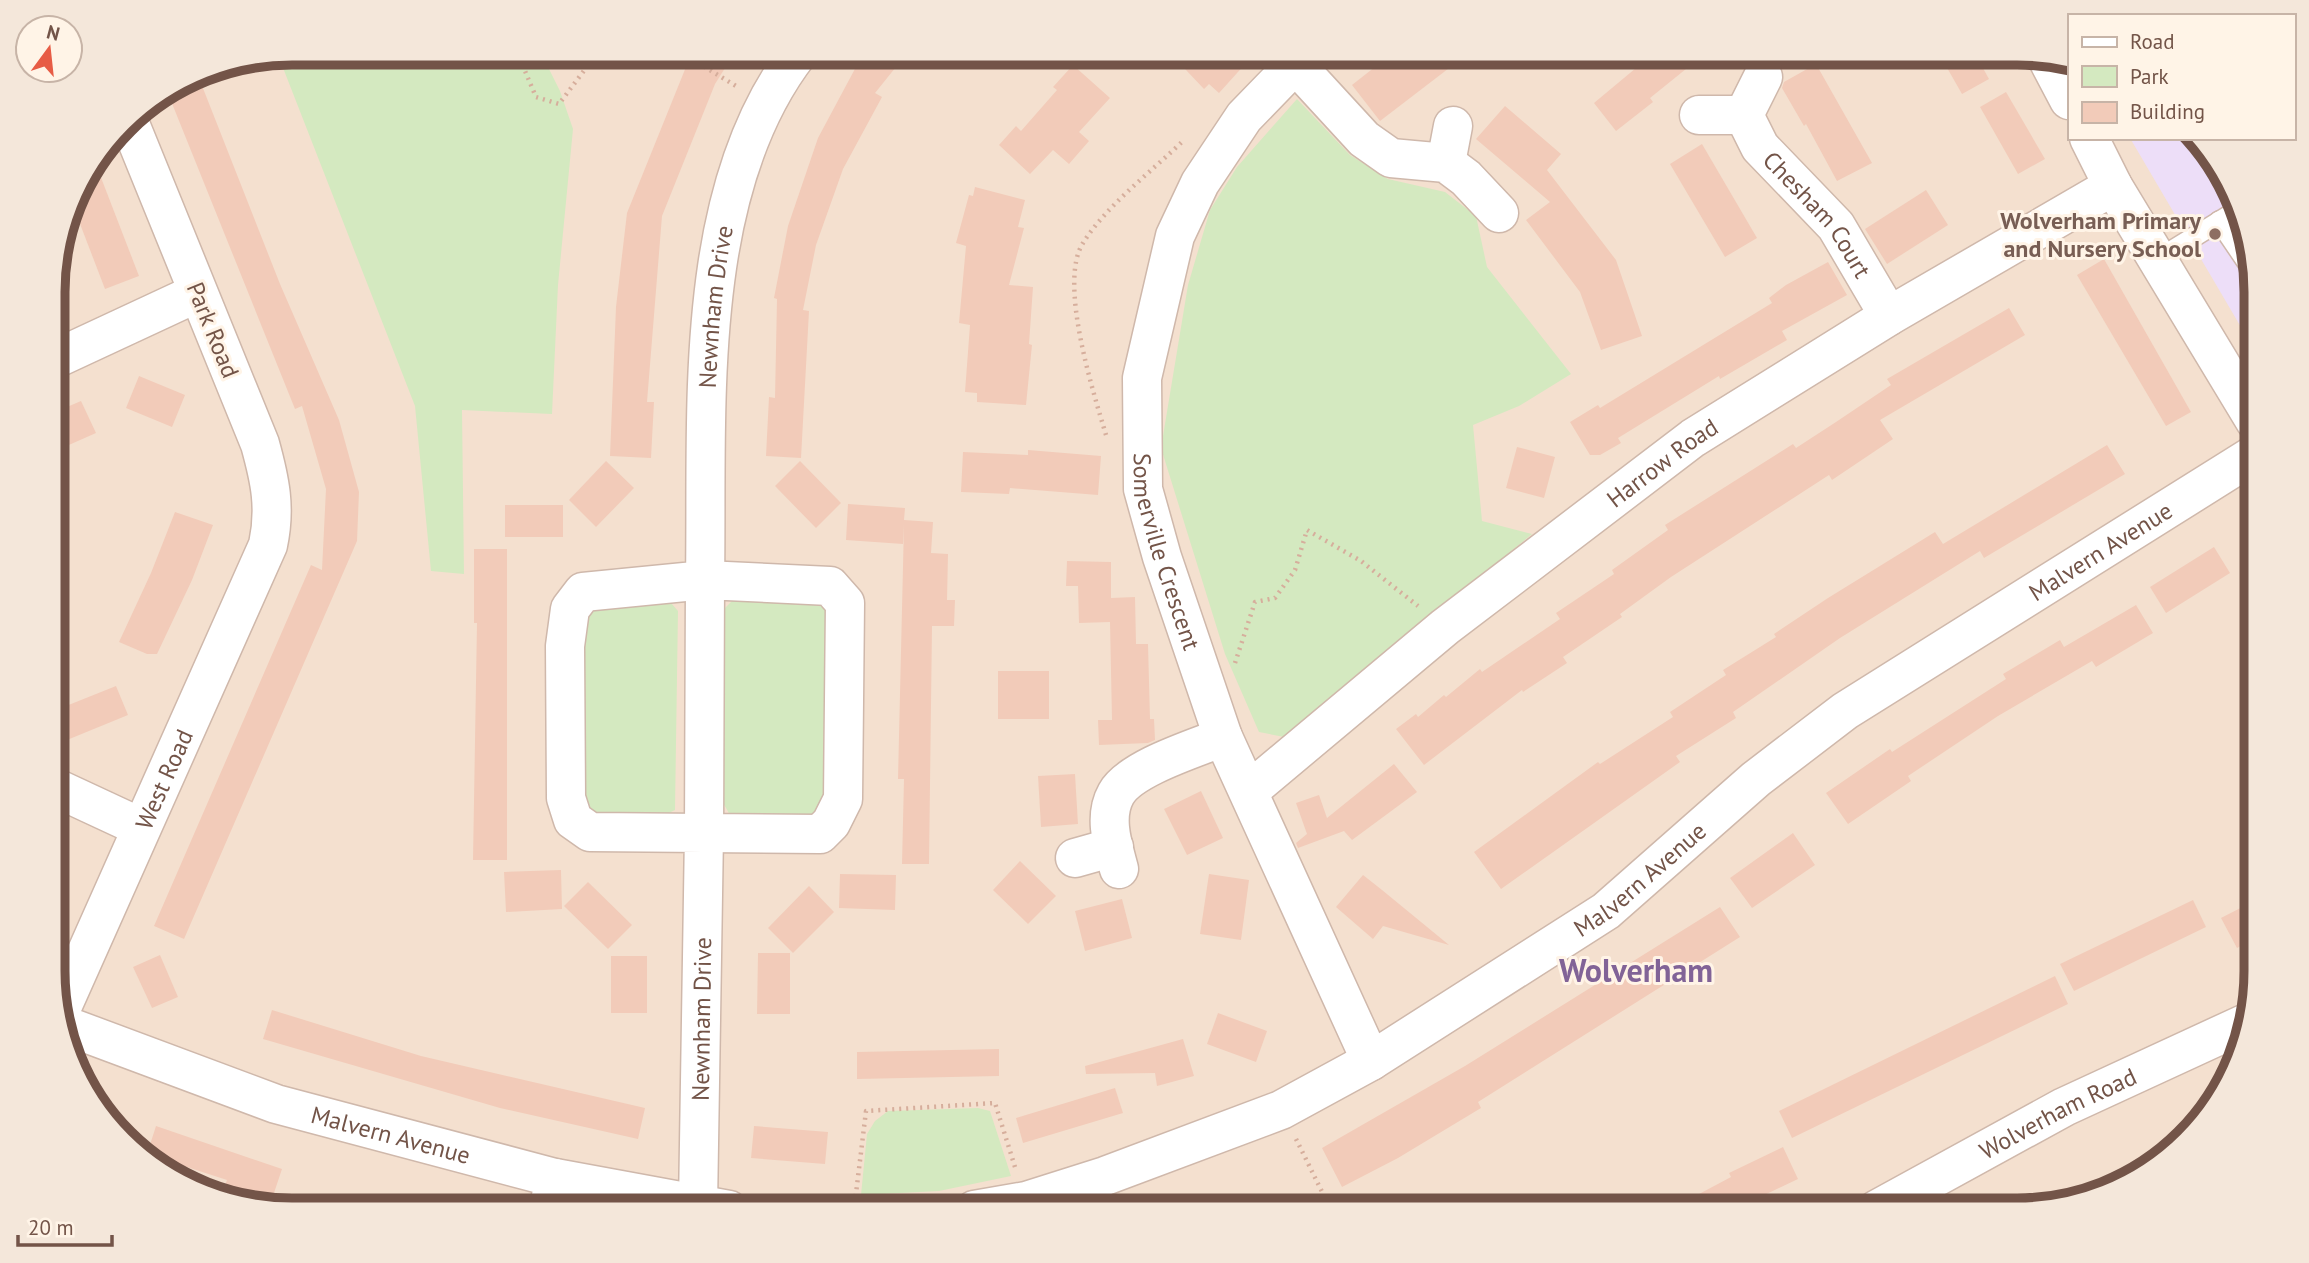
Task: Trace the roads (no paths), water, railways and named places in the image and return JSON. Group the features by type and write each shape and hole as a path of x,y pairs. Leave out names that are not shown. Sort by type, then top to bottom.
{"street":[{"name":"Newnham Drive","path":"713,1198 704,833 710,305 738,174 766,105 791,65"},
{"name":"Somerville Crescent","path":"1287,65 1244,117 1200,183 1175,236 1142,378 1143,489 1161,557 1223,737 1371,1061"},
{"path":"1302,65 1364,139 1391,158 1446,163 1499,213"},
{"path":"2052,68 2068,98"},
{"path":"1699,115 1744,115 1763,77"},
{"name":"Chesham Court","path":"1744,115 1760,147 1836,226 1889,316"},
{"path":"1446,163 1453,126"},
{"name":"Park Road","path":"132,130 260,444 272,487 274,516 268,545"},
{"path":"2090,140 2113,186 2244,403"},
{"name":"Harrow Road","path":"1249,791 1445,628 1693,438 1889,316 2113,186"},
{"path":"65,354 197,293"},
{"name":"Malvern Avenue","path":"1036,1198 1105,1177 1281,1110 1371,1061 1606,911 1756,779 1845,711 2244,461"},
{"name":"West Road","path":"67,996 268,545"},
{"path":"705,580 831,586 845,603 846,684 843,799 831,823 820,834 704,833 590,832 573,820 566,798 564,708 565,646 570,609 583,592 705,580"},
{"path":"1075,858 1116,858 1110,828 1116,793 1134,777 1171,758 1223,737"},
{"path":"65,792 140,827"},
{"name":"Wolverham Road","path":"1898,1198 2064,1107 2237,1027"},
{"name":"Malvern Avenue","path":"72,1028 276,1104 552,1194 598,1198"}],"lane":[{"path":"2158,260 2230,215"},
{"path":"2219,222 2240,253"}],"place":[{"name":"Wolverham Primary and Nursery School","path":"2215,234"}],"district":[{"name":"Wolverham","path":"1636,970"}]}
